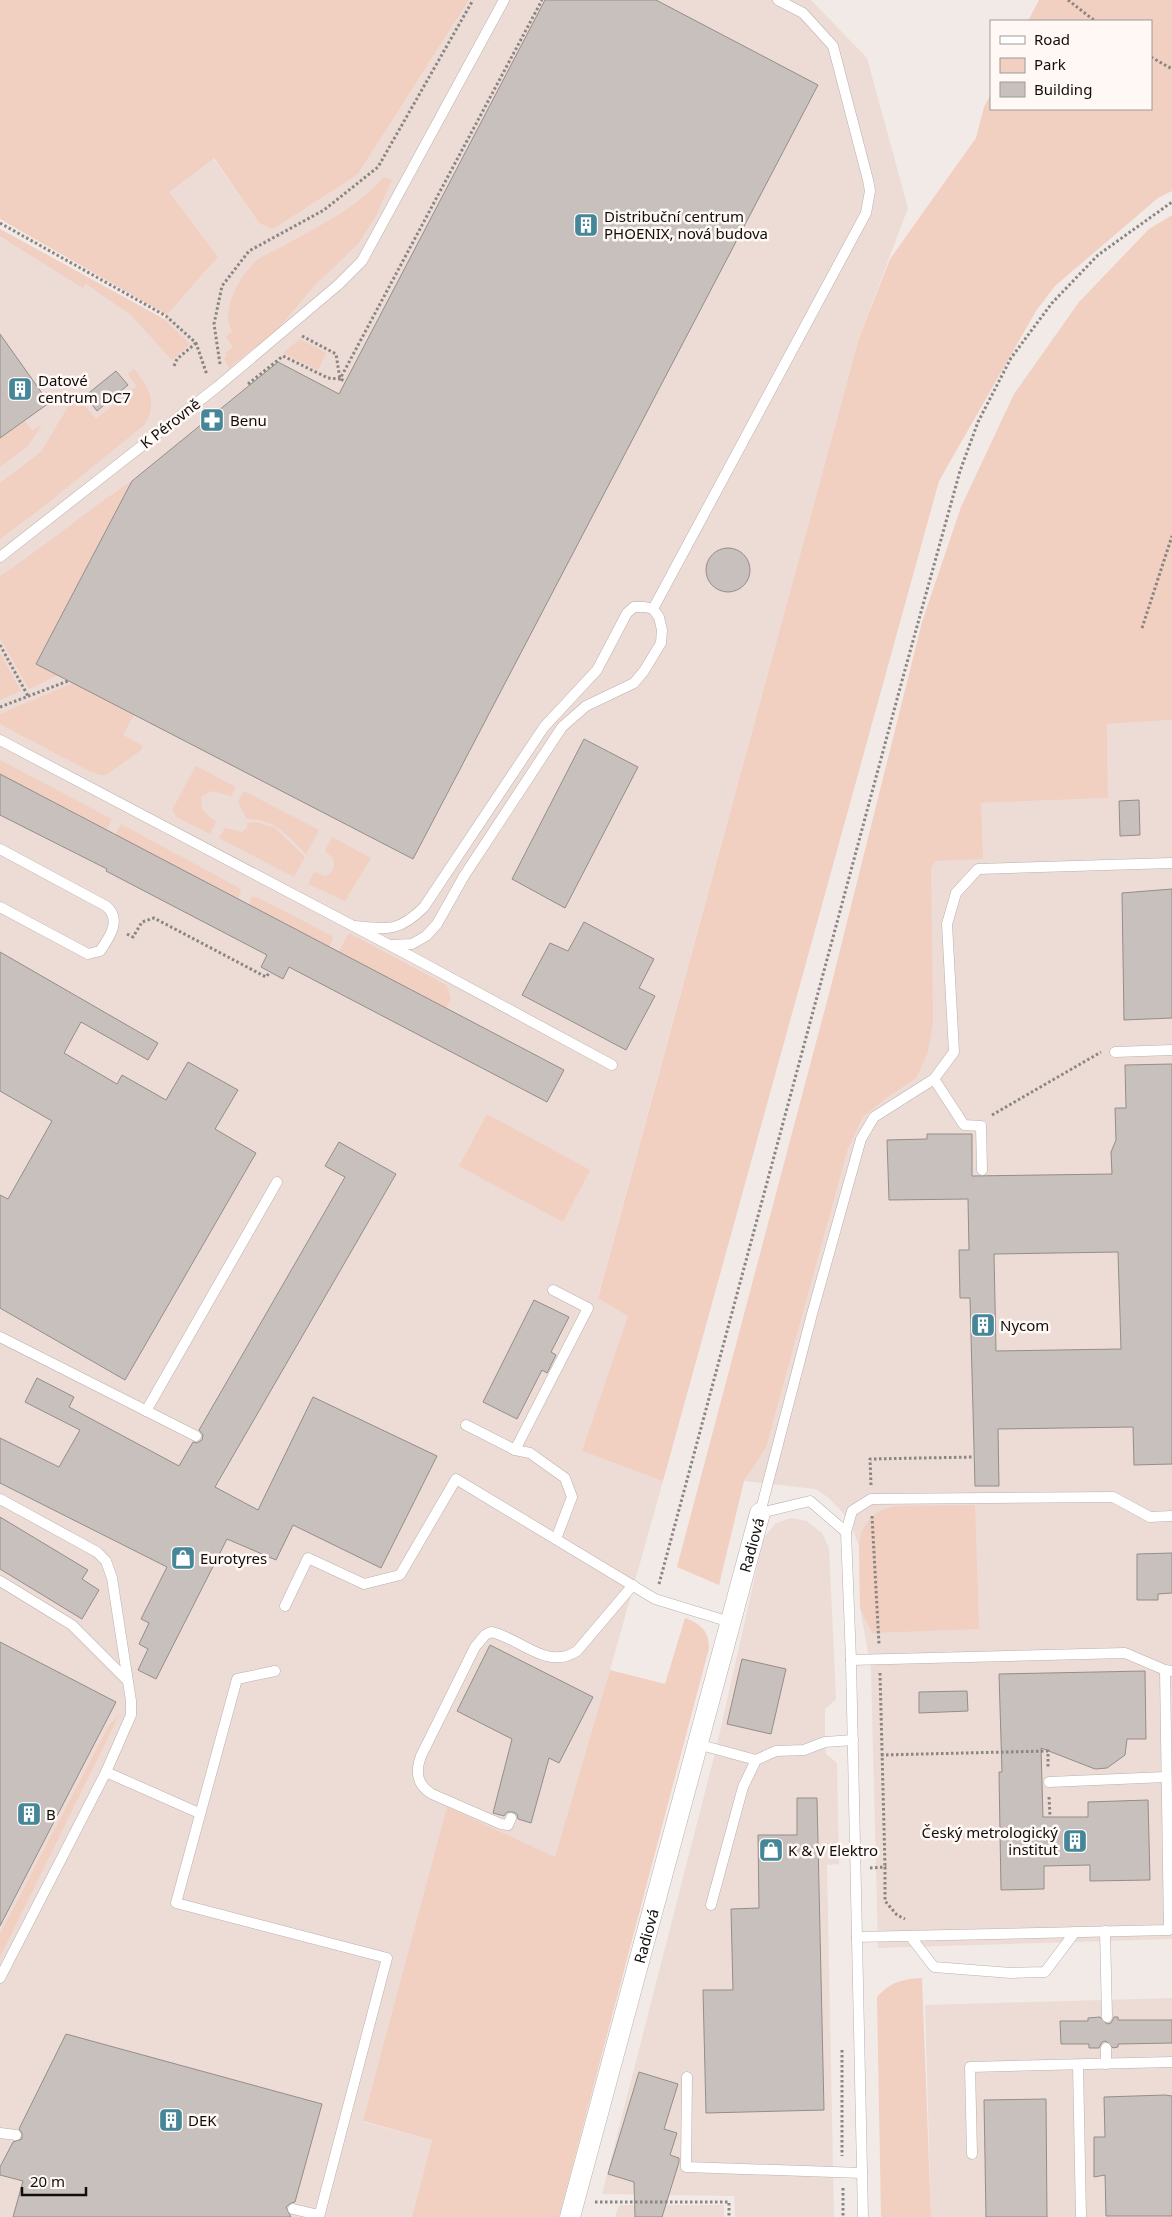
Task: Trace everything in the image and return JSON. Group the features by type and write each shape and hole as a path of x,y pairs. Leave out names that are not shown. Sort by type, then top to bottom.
{"street":[{"name":"Radiová","path":"570,2217 760,1513"}],"lane":[{"name":"K Pérovně","path":"0,557 223,382 338,285 362,261 504,0"},
{"path":"653,609 866,213 869,202 868,180 833,46 803,13 778,0"},
{"path":"354,926 394,928 410,921 424,908 544,727 597,670 627,613 634,607 653,609 659,617 662,630 661,643 644,671 634,683 586,706 562,727 464,876 437,924 426,936 412,944 391,945"},
{"path":"0,740 391,945 612,1065"},
{"path":"0,849 106,906 115,915 113,927 100,951 88,954 0,907"},
{"path":"760,1513 812,1314 862,1139 874,1117 934,1079 954,1052 947,924 956,893 978,869 1172,863"},
{"path":"1115,1052 1172,1050"},
{"path":"934,1079 964,1126 981,1126 982,1170"},
{"path":"146,1411 277,1182"},
{"path":"515,1450 588,1308 553,1290"},
{"path":"0,1337 196,1436"},
{"path":"466,1425 515,1450 530,1452 554,1468 569,1483 572,1497 556,1539"},
{"path":"285,1606 308,1558 364,1584 400,1575 456,1478 655,1599 730,1622"},
{"path":"863,2217 853,1740 846,1532 852,1511 871,1499 1113,1497 1150,1517 1172,1516"},
{"path":"0,1499 86,1544 106,1561 112,1578 128,1680 130,1715 106,1772 0,1978"},
{"name":"Radiová","path":"760,1513 810,1501 846,1532"},
{"path":"0,1581 72,1625 128,1680"},
{"path":"511,1818 508,1825 501,1824 432,1794 424,1789 418,1775 421,1756 475,1647 485,1635 491,1632 541,1654 555,1658 567,1657 577,1651 633,1585"},
{"path":"851,1660 1125,1652 1168,1670 1166,1777 1170,1930 857,1937"},
{"path":"275,1671 237,1680 199,1813 176,1903 387,1958 319,2216 293,2208"},
{"path":"697,1744 756,1760 776,1751 804,1750 825,1742 853,1740"},
{"path":"711,1905 743,1787 756,1760"},
{"path":"106,1772 199,1813"},
{"path":"1049,1782 1166,1777"},
{"path":"910,1936 934,1967 1011,1973 1045,1972 1075,1932"},
{"path":"1105,1932 1107,2017"},
{"path":"1106,2048 1106,2064"},
{"path":"972,2154 970,2067 1172,2062"},
{"path":"1078,2064 1081,2217"},
{"path":"686,2077 686,2167 862,2173"},
{"path":"0,2134 16,2135"}],"path":[{"path":"223,382 214,324 222,286 250,252 324,210 378,167 473,0"},
{"path":"340,378 542,0"},
{"path":"1068,0 1094,20"},
{"path":"1152,57 1172,69"},
{"path":"655,1599 960,471 978,422 1011,358 1052,303 1098,255 1172,202"},
{"path":"0,223 166,316 196,343 207,376"},
{"path":"297,334 336,354 340,378"},
{"path":"174,366 178,359 196,343"},
{"path":"276,361 283,356 328,378 340,378 345,381"},
{"path":"1142,628 1172,536"},
{"path":"0,645 28,696"},
{"path":"0,708 68,680"},
{"path":"113,927 133,937 142,922 154,918 266,977 270,972"},
{"path":"981,1126 990,1117 1099,1052 1115,1052"},
{"path":"885,1867 880,1659 870,1458 974,1457"},
{"path":"881,1755 1048,1750 1050,1817"},
{"path":"590,2202 729,2202 729,2217"}],"shaded area":[{"path":"469,0 811,0 867,58 908,208 859,338 598,1297 629,1316 582,1451 663,1481 580,1777 555,1857 447,1808 363,2122 432,2140 412,2217 0,2217 0,229 164,319 218,257 168,192 213,158 259,223 358,174"},
{"path":"1172,720 1172,1939 878,1948 871,1669 860,1608 859,1546 853,1530 843,1513 829,1498 815,1489 744,1481 766,1448 848,1149 863,1117 888,1097 931,924 931,869 935,860 981,803 1108,798 1107,724"},
{"path":"791,1518 807,1521 822,1533 829,1548 836,1699 825,1709 825,1742 826,1754 837,1763 839,1864 827,1865 834,2217 735,2217 734,2196 602,2194 716,1749 765,1536 776,1523"},
{"path":"1172,1998 1172,2217 931,2217 925,2005"},
{"path":"619,2205 724,2205 724,2217 615,2217"}],"green space":[{"path":"0,0 469,0 358,174 273,229 259,223 214,158 169,192 218,257 167,315 0,219"},
{"path":"1039,0 1172,0 1172,191 1158,198 1055,286 1036,311 939,481 663,1481 582,1451 628,1316 598,1298 859,338 890,259 976,138 984,107 990,96 990,110 1152,110 1152,20 1029,20"},
{"path":"384,177 392,180 376,216 358,244 316,284 276,331 229,368 224,358 227,356 225,353 233,347 226,337 232,331 228,315 237,286 248,269 261,258 351,207"},
{"path":"1172,215 1172,720 1107,724 1108,798 981,803 983,859 935,861 931,869 933,1021 928,1052 916,1078 863,1117 848,1149 766,1448 744,1481 719,1585 677,1567 831,986 922,622 961,507 1014,394 1079,302 1149,229"},
{"path":"0,229 164,319 190,344 172,360 131,315 86,284 83,288 0,236"},
{"path":"300,339 326,353 318,370 283,353"},
{"path":"134,369 144,382 150,396 150,410 143,426 0,539 0,483 41,452 75,395 96,419 137,386 128,374"},
{"path":"25,421 33,431 42,424 28,446 0,467 0,438"},
{"path":"132,481 36,663 58,675 29,689 0,638 0,576"},
{"path":"0,653 21,691 0,700"},
{"path":"73,683 134,715 123,735 143,746 140,751 106,775 91,772 0,724 0,714"},
{"path":"0,760 112,819 105,833 96,824 0,774"},
{"path":"196,766 236,787 231,796 211,791 201,797 202,810 216,822 210,834 177,817 172,810"},
{"path":"244,791 319,830 306,854 280,829 257,819 247,819 238,802"},
{"path":"256,822 275,828 305,857 294,877 219,838 225,828 242,832 247,828 247,823"},
{"path":"121,824 241,889 238,899 113,838"},
{"path":"332,837 371,858 345,901 308,884 314,872 325,876 330,874 334,868 333,858 325,851"},
{"path":"252,897 257,897 332,936 333,939 329,947 249,905"},
{"path":"349,933 446,985 451,998 446,1008 357,961 333,963"},
{"path":"487,1114 590,1170 563,1222 459,1166"},
{"path":"975,1505 979,1629 872,1633 860,1608 859,1546 861,1533 869,1520 881,1510 895,1506"},
{"path":"685,1618 703,1628 709,1642 709,1648 559,2217 412,2217 432,2140 363,2121 447,1807 555,1857 610,1670 665,1684"},
{"path":"120,1713 0,1957 0,1934 108,1727"},
{"path":"922,1978 931,2217 881,2217 877,1997 897,1982"}],"building":[{"path":"545,0 656,0 818,85 413,859 36,664 132,481 278,362 339,394"},
{"name":"Datové centrum DC7","path":"0,334 49,403 0,438"},
{"path":"116,371 128,385 97,411 85,396"},
{"path":"728,548 740,552 746,558 750,570 746,582 740,588 728,592 716,588 710,582 706,570 710,558 716,552"},
{"path":"584,739 638,767 565,908 512,879"},
{"path":"0,774 564,1070 547,1102 289,967 283,979 261,967 267,955 106,871 107,869 0,815"},
{"path":"1139,800 1140,835 1120,836 1119,801"},
{"path":"1172,889 1172,1018 1124,1020 1122,893"},
{"path":"584,922 654,959 639,988 655,996 626,1050 522,995 550,943 568,951"},
{"path":"0,952 158,1043 148,1060 81,1022 64,1053 117,1084 122,1075 166,1100 188,1062 238,1090 215,1129 256,1153 125,1380 0,1308 0,1195 8,1199 52,1121 0,1091"},
{"path":"1172,1064 1172,1464 1134,1465 1133,1427 998,1429 999,1486 975,1486 970,1298 960,1298 959,1250 969,1250 968,1199 889,1200 887,1140 927,1139 927,1134 972,1134 972,1176 1112,1174 1111,1152 1116,1140 1115,1108 1126,1108 1125,1065","holes":["1118,1252 1121,1349 996,1351 994,1254"]},
{"path":"339,1142 396,1174 215,1487 258,1510 313,1397 437,1456 381,1568 293,1525 276,1560 227,1539 156,1679 138,1670 148,1649 139,1644 149,1623 141,1619 167,1567 0,1483 0,1438 59,1467 80,1430 25,1402 37,1378 74,1397 69,1407 179,1466 193,1442 197,1443 202,1440 203,1435 199,1430 345,1177 325,1166"},
{"path":"534,1300 569,1317 551,1352 556,1355 547,1373 542,1370 517,1419 483,1402"},
{"path":"0,1517 88,1570 82,1579 99,1590 82,1619 0,1569"},
{"path":"1172,1553 1172,1593 1158,1594 1158,1600 1137,1600 1137,1554"},
{"name":"B","path":"0,1642 116,1702 0,1926"},
{"path":"490,1645 593,1697 559,1763 549,1758 531,1823 518,1819 517,1814 513,1812 507,1812 504,1816 493,1813 512,1739 457,1711"},
{"path":"742,1659 786,1669 771,1734 727,1724"},
{"path":"1145,1671 1146,1739 1127,1739 1125,1755 1107,1768 1095,1769 1041,1748 1043,1817 1088,1817 1088,1802 1148,1800 1150,1880 1090,1881 1090,1865 1044,1866 1044,1889 1001,1890 999,1772 1002,1772 999,1674"},
{"path":"967,1691 968,1711 919,1713 919,1692"},
{"path":"797,1798 817,1798 824,2110 706,2113 703,1990 733,1990 731,1909 759,1908 758,1835 797,1835"},
{"path":"1100,2017 1107,2024 1111,2023 1114,2017 1118,2017 1118,2020 1172,2020 1172,2043 1118,2044 1118,2047 1113,2048 1106,2041 1102,2042 1099,2048 1089,2048 1089,2044 1061,2044 1060,2021 1088,2021 1088,2018"},
{"name":"DEK","path":"66,2034 322,2104 295,2202 286,2207 291,2217 13,2217 23,2181 0,2175 0,2167 13,2142 22,2139 22,2133 19,2129"},
{"path":"639,2072 678,2084 664,2129 677,2133 670,2155 679,2158 679,2162 662,2217 635,2217 634,2182 608,2174"},
{"path":"1172,2096 1172,2216 1106,2216 1105,2175 1094,2177 1094,2137 1105,2137 1104,2097"},
{"path":"1046,2099 1047,2217 986,2217 984,2100"}],"place":[{"name":"Distribuční centrum PHOENIX, nová budova","path":"586,225"},
{"name":"Datové centrum DC7","path":"20,389"},
{"name":"Benu","path":"212,420"},
{"name":"Nycom","path":"983,1325"},
{"name":"Eurotyres","path":"183,1558"},
{"name":"B","path":"29,1814"},
{"name":"Český metrologický institut","path":"1075,1841"},
{"name":"K & V Elektro","path":"771,1850"},
{"name":"DEK","path":"171,2120"}]}
